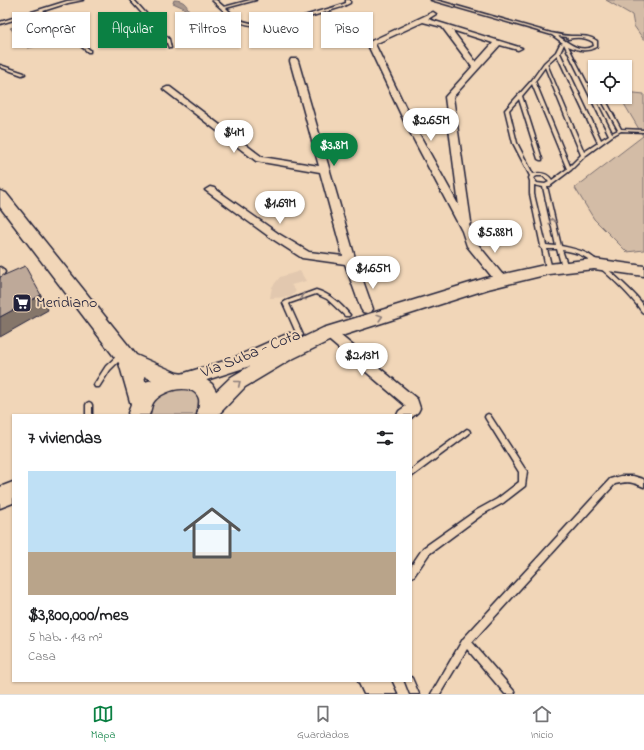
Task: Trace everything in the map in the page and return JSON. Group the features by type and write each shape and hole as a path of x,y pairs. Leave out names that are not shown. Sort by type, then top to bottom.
{"main road":[{"path":"0,196 126,357 139,411"},
{"name":"Vía Suba - Cota","path":"209,412 238,382 284,355 329,333 497,276 554,258 644,271"},
{"name":"Vía Suba - Cota","path":"179,380 236,364 348,315 497,276"},
{"path":"126,357 179,380 195,382 208,394 210,401 209,412"},
{"path":"139,411 146,396 154,388 163,383 179,380"},
{"path":"0,498 12,492"},
{"path":"374,682 382,694"}],"street":[{"path":"433,14 371,43 408,121 467,231 471,243 497,276"},
{"path":"421,19 518,48"},
{"path":"445,25 475,66"},
{"path":"467,231 448,100 475,66 498,42"},
{"path":"294,61 323,170 350,261 367,309"},
{"path":"167,89 252,155 260,159 323,170"},
{"path":"210,190 306,255 350,261"},
{"path":"329,333 412,403 412,408 405,414"}],"lane":[{"path":"0,23 41,11 68,1 81,0"},
{"path":"132,0 168,40 170,47"},
{"path":"214,0 237,19 249,24 275,25 341,6 348,3 348,0"},
{"path":"223,8 254,0"},
{"path":"432,0 551,34 570,37 586,37 597,44 594,48 571,54 558,52"},
{"path":"41,11 89,52"},
{"path":"551,34 572,48 582,50"},
{"path":"570,37 565,39 565,42 562,44 558,52 545,64 533,81 507,110 515,143 532,179 539,185 545,186 550,184 551,181 569,169 583,155 611,135 620,130 644,131"},
{"path":"565,42 611,135"},
{"path":"558,52 600,142"},
{"path":"545,64 583,155"},
{"path":"0,66 23,74"},
{"path":"533,81 569,169"},
{"path":"520,96 540,159"},
{"path":"606,104 620,130"},
{"path":"551,181 549,177 537,174 532,179 532,194 554,258"},
{"path":"545,186 554,258"},
{"path":"598,264 633,297 644,311"},
{"path":"0,269 2,272 0,276"},
{"path":"300,335 286,303 288,302 316,292 325,295 348,315"},
{"path":"97,386 108,368 126,357"},
{"path":"88,414 89,405"},
{"path":"412,572 426,552 437,542 480,512 500,501 522,484 523,472 488,416"},
{"path":"412,473 467,432"},
{"path":"435,694 466,642 613,481 623,478 642,482 644,484"},
{"path":"466,642 511,694"},
{"path":"409,682 415,694"}],"shaded area":[{"path":"174,0 184,3 189,12 184,12 184,8 173,3"},
{"path":"606,0 644,0 644,40 634,26 632,15"},
{"path":"632,93 644,94 644,250 627,252 594,219 575,188 643,136 624,104 632,104"},
{"path":"300,271 306,281 291,285 296,291 291,297 270,298 272,287 280,277"},
{"path":"180,384 202,393 203,414 145,414 148,401"}],"building":[{"path":"25,266 41,295 0,317 0,277"}],"place":[{"name":"Meridiano","path":"22,303"}]}
